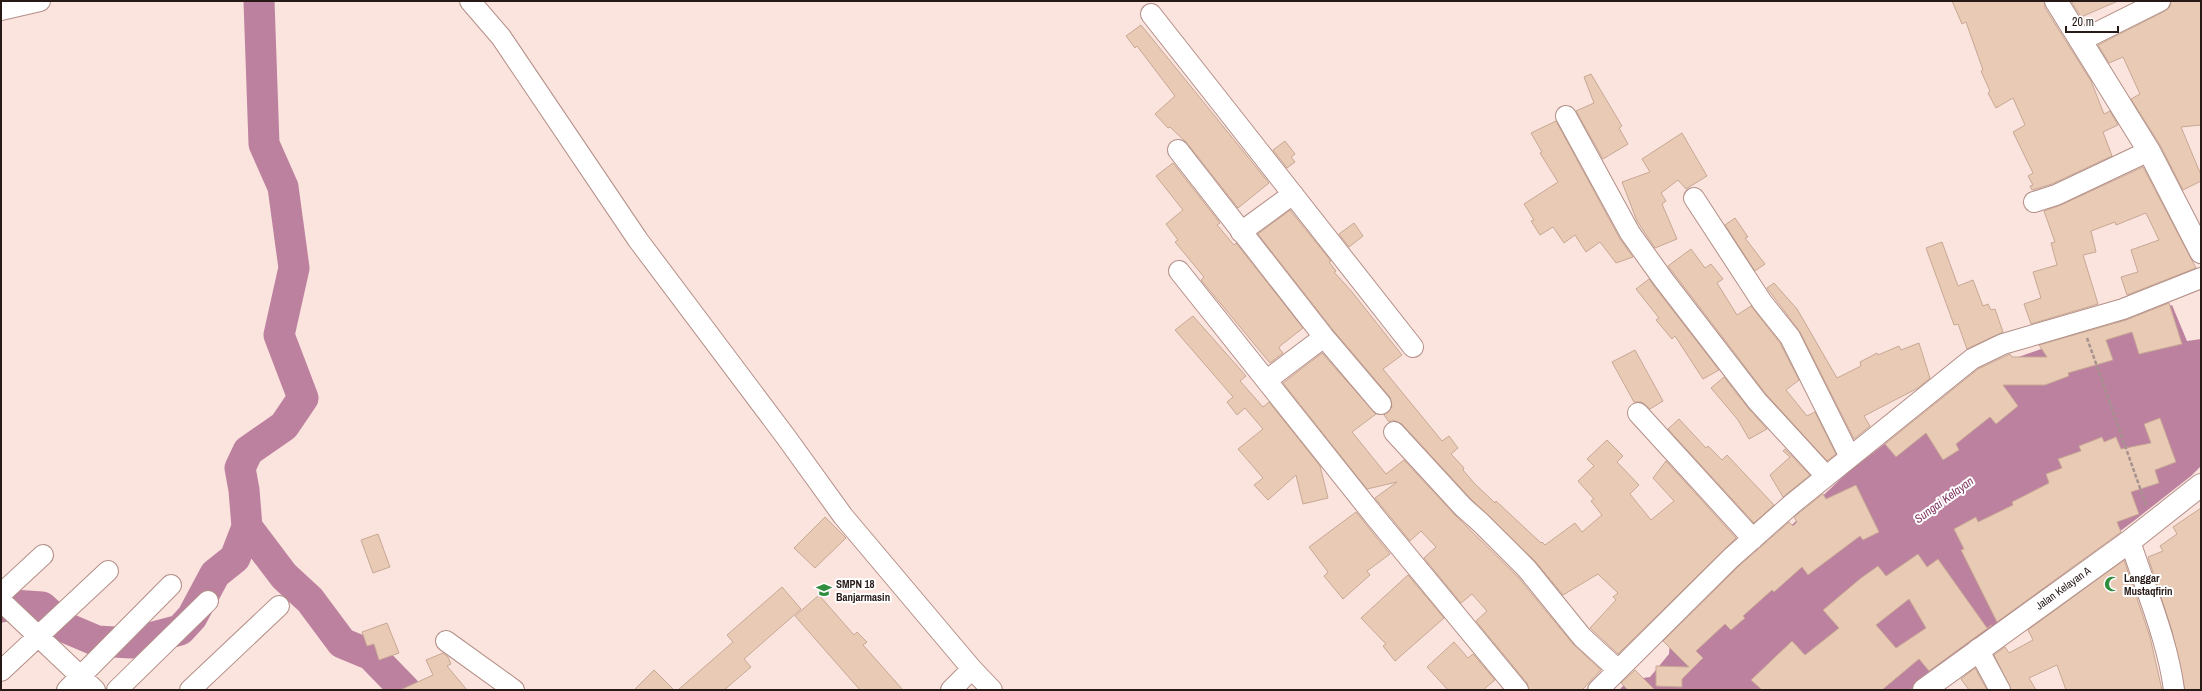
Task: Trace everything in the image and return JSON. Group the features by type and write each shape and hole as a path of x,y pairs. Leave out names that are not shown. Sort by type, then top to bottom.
{"street":[{"path":"1,10 40,1"},
{"path":"470,1 501,37 638,240 786,437 843,516 972,669 992,690"},
{"path":"2056,1 2149,151 2201,252"},
{"path":"2080,41 2160,1"},
{"path":"1151,14 1413,347"},
{"path":"1566,116 1630,233 1663,279 1757,401 1826,476"},
{"path":"1178,150 1324,337 1381,404"},
{"path":"2034,202 2063,192 2149,151"},
{"path":"1241,232 1293,194"},
{"path":"1694,198 1762,302 1790,337 1850,456"},
{"path":"1179,271 1376,518 1518,690"},
{"path":"1598,690 1753,539 1792,504 1954,372 1986,351 2003,344 2083,327 2123,309 2201,278"},
{"path":"1267,380 1324,337"},
{"path":"1638,413 1753,539"},
{"path":"1394,432 1463,508 1481,523 1527,569 1582,637 1618,669"},
{"name":"Jalan Kelayan A","path":"1924,690 1978,649 2130,541 2151,518 2201,485"},
{"path":"2130,541 2155,616 2170,669 2174,690"},
{"path":"1,594 43,555"},
{"path":"1,671 108,571"},
{"path":"1,601 38,636 81,686 171,585"},
{"path":"117,690 208,601"},
{"path":"195,688 279,606"},
{"path":"446,641 514,690"},
{"path":"1978,649 2000,690"},
{"path":"951,690 972,669"}],"path":[{"path":"2083,327 2151,518"}],"water":[{"name":"Sungai Kelayan","path":"2172,305 2187,341 2201,339 2201,466 2191,476 2135,520 1910,690 1619,690 1629,680 1650,677 1669,654 1670,640 1848,472 1917,419 2007,361 2118,322"}],"building":[{"path":"1952,1 2044,1 2045,8 2091,81 2104,114 2110,111 2118,125 2103,132 2112,156 2052,184 2032,190 2030,186 2033,185 2028,176 2033,173 2013,132 2025,125 2013,98 1996,108 1988,93 1990,91 1981,71 1983,70 1966,22 1962,24"},
{"path":"2071,1 2118,1 2081,17"},
{"path":"2171,1 2201,1 2201,125 2181,127 2201,175 2201,181 2183,190 2160,145 2131,99 2140,94 2123,57 2109,63 2098,45 2165,11 2170,7"},
{"path":"1141,25 1269,183 1238,208 1187,143 1170,127 1168,128 1155,114 1175,96 1137,46 1135,48 1126,36"},
{"path":"1591,74 1622,126 1619,128 1628,144 1603,159 1576,111 1594,103 1584,77"},
{"path":"1556,121 1620,239 1633,257 1616,263 1600,242 1586,252 1575,235 1564,243 1553,227 1540,235 1531,221 1534,220 1524,204 1558,182 1540,153 1542,152 1531,133"},
{"path":"1682,133 1707,176 1686,189 1678,180 1661,193 1666,201 1662,204 1677,239 1655,248 1637,221 1622,182 1650,172 1642,159"},
{"path":"1285,141 1295,154 1291,157 1295,162 1287,168 1273,150"},
{"path":"1173,163 1220,223 1217,225 1234,245 1236,243 1303,328 1280,346 1279,348 1283,353 1270,363 1201,280 1204,277 1175,242 1178,240 1166,224 1183,210 1156,176"},
{"path":"2143,167 2196,268 2127,295 2121,277 2138,272 2131,250 2159,240 2146,213 2116,225 2115,222 2091,231 2096,252 2083,255 2098,304 2031,324 2024,304 2041,298 2033,272 2057,265 2051,243 2055,242 2044,211 2061,205"},
{"path":"1290,210 1331,261 1329,262 1336,271 1334,272 1352,292 1402,355 1383,369 1442,441 1449,436 1458,448 1451,454 1464,468 1463,470 1474,483 1495,503 1496,501 1541,543 1542,542 1545,545 1575,523 1582,532 1602,515 1591,501 1594,499 1578,481 1594,466 1587,459 1607,440 1623,456 1617,462 1639,485 1630,494 1651,520 1674,501 1653,478 1666,461 1736,538 1618,654 1590,628 1616,600 1613,597 1618,593 1598,574 1563,595 1535,561 1471,499 1402,424 1393,420 1389,422 1384,415 1392,407 1390,397 1333,330 1258,234"},
{"path":"1735,218 1748,237 1745,238 1765,264 1755,271 1725,225"},
{"path":"1354,223 1363,236 1349,247 1339,234"},
{"path":"1942,242 1958,286 1973,280 1983,306 1988,304 1991,310 1995,309 2003,332 1967,349 1958,324 1954,325 1926,248"},
{"path":"1691,249 1705,268 1711,264 1723,279 1717,283 1737,315 1751,306 1780,343 1799,380 1786,390 1807,416 1815,412 1836,454 1827,461 1766,394 1668,266"},
{"path":"1649,279 1719,370 1703,379 1675,336 1672,339 1656,320 1659,318 1636,289"},
{"path":"1774,283 1797,309 1837,378 1861,366 1860,362 1877,353 1878,355 1899,346 1901,350 1919,343 1930,378 1918,388 1864,416 1870,426 1854,439 1800,332 1767,288"},
{"path":"2169,303 2182,344 2139,354 2132,332 2106,340 2113,360 2068,373 2069,376 2045,385 2003,385 2018,406 1996,424 1990,417 1956,444 1959,450 1943,460 1926,433 1896,457 1885,444 1978,369 2010,354 2012,357 2047,357 2039,345 2126,320"},
{"path":"1193,316 1246,376 1240,381 1263,407 1269,402 1320,466 1328,498 1303,504 1296,475 1268,500 1254,485 1263,478 1238,449 1263,429 1245,408 1237,415 1227,402 1233,397 1175,330"},
{"path":"1635,350 1663,401 1650,409 1642,402 1634,402 1612,362"},
{"path":"1322,353 1376,414 1352,432 1386,474 1404,460 1455,515 1518,577 1573,644 1601,670 1582,690 1529,690 1527,683 1476,621 1487,611 1472,594 1461,603 1424,558 1436,547 1421,531 1410,541 1375,498 1397,482 1367,489 1283,383"},
{"path":"1724,377 1748,408 1767,429 1749,439 1738,420 1711,388"},
{"path":"2160,418 2176,462 2155,470 2159,483 2131,492 2139,514 2117,522 2121,532 1997,622 1961,550 1964,549 1954,529 1976,517 1978,522 2013,505 2012,502 2049,483 2046,474 2062,468 2058,459 2081,451 2079,446 2102,437 2104,442 2116,437 2121,449 2151,443 2144,424"},
{"path":"1679,419 1706,448 1708,446 1722,460 1727,455 1774,505 1754,523 1668,429"},
{"path":"1785,449 1810,475 1783,497 1770,475 1790,457 1783,451"},
{"path":"1856,485 1879,532 1863,540 1860,536 1808,575 1802,567 1774,592 1772,590 1743,616 1745,618 1731,630 1725,624 1696,651 1703,658 1682,679 1682,687 1656,686 1656,666 1689,667 1663,641 1739,566 1789,522 1793,526 1797,522 1794,517 1823,494 1826,499"},
{"path":"2201,508 2201,690 2185,690 2172,631 2148,557 2163,551 2160,546 2177,534 2173,527"},
{"path":"1356,512 1390,554 1367,571 1370,575 1343,599 1324,576 1328,572 1309,547"},
{"path":"825,517 846,538 815,568 794,548"},
{"path":"378,534 390,567 373,573 361,540"},
{"path":"1918,554 1927,567 1938,559 1987,628 1992,625 1929,671 1919,659 1882,690 1762,690 1751,680 1792,641 1805,655 1839,628 1823,610 1861,578 1878,566 1886,576","holes":["1909,599 1926,628 1896,648 1876,625"]},
{"path":"2124,560 2150,637 2162,690 2066,690 2057,665 2029,678 2036,690 2011,690 1994,655 2005,647 2009,653 2033,640 2028,630"},
{"path":"1408,575 1444,618 1395,661 1383,646 1386,644 1361,618"},
{"path":"782,587 801,609 744,659 751,667 724,690 678,690 733,642 727,635"},
{"path":"819,595 854,635 857,632 867,642 863,645 903,690 860,690 795,616"},
{"path":"387,623 399,653 379,660 374,644 367,646 362,632"},
{"path":"1454,642 1468,658 1473,654 1495,680 1483,690 1448,690 1427,667"},
{"path":"443,653 448,657 451,664 447,666 467,690 400,690 433,675 426,660"},
{"path":"1975,668 1987,690 1969,690 1961,679"},
{"path":"654,670 674,690 634,690"},
{"path":"1635,670 1655,690 1628,690 1621,683"}],"waterway":[{"path":"259,1 264,144 283,187 294,268 279,335 303,398 284,426 248,451 240,468 244,490 247,527 284,576 310,600 342,643 371,655 405,690"},
{"path":"1,607 13,605 42,607 64,627 97,641 131,643 180,630 192,617 215,574 235,558 247,527"}],"place":[{"name":"Langgar Mustaqfirin","path":"2112,584"},
{"name":"SMPN 18 Banjarmasin","path":"824,590"}]}
